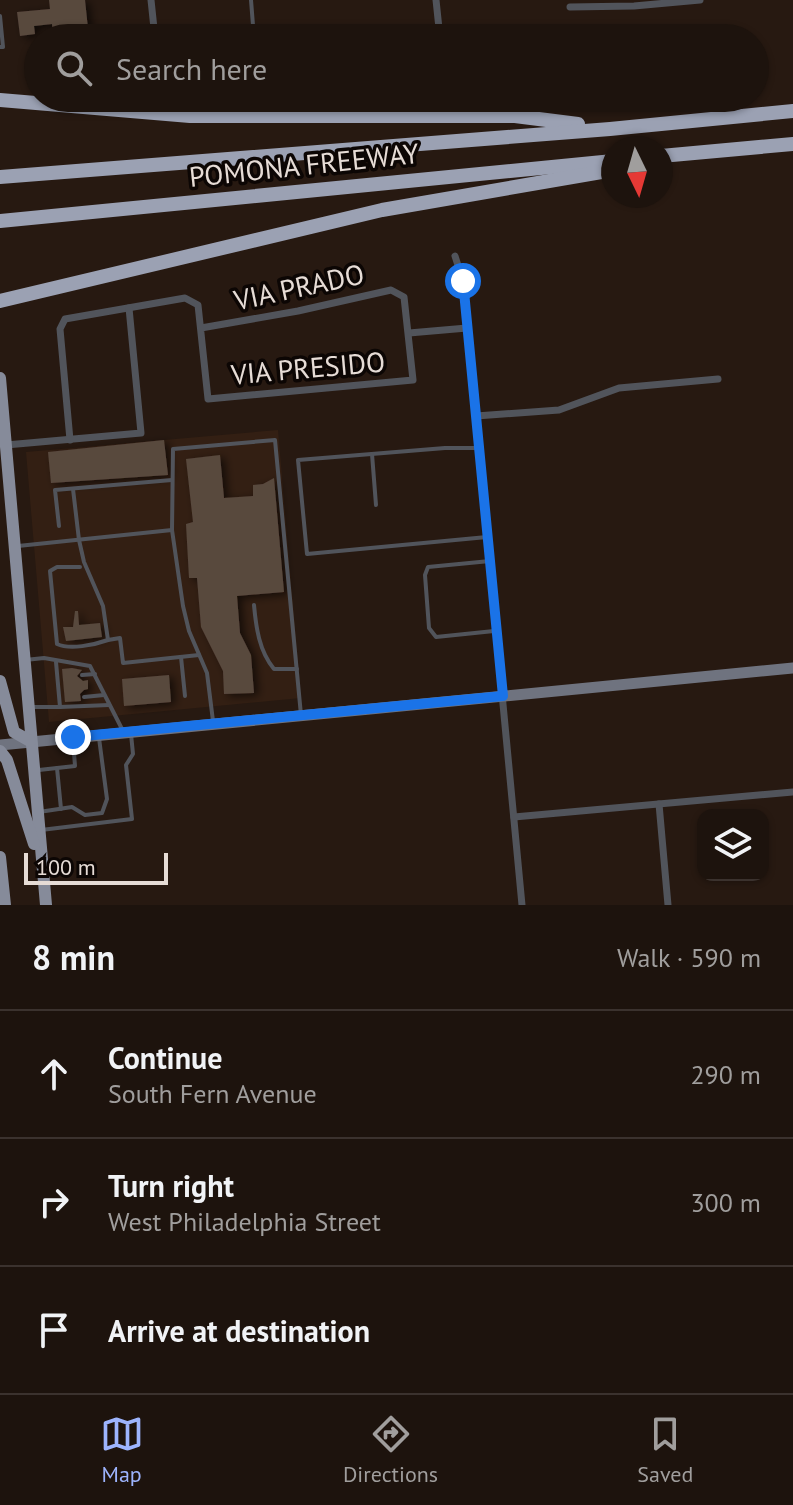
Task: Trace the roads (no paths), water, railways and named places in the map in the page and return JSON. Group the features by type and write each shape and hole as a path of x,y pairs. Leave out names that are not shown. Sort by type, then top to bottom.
{"highway":[{"path":"0,100 24,102"},
{"name":"POMONA FREEWAY","path":"7,176 610,129 793,111"},
{"path":"142,112 190,116 515,116 610,129"},
{"path":"673,157 793,144"},
{"name":"POMONA FREEWAY","path":"0,221 601,162"},
{"path":"0,301 382,210 601,172"}],"main road":[{"path":"0,378 45,900"},
{"path":"45,900 34,840 3,746 793,668"},
{"path":"0,681 14,732 30,741"},
{"path":"0,857 5,905"}],"street":[{"path":"151,0 154,24"},
{"path":"436,0 439,24"},
{"path":"570,7 634,6 700,0"},
{"path":"455,256 463,281 522,905"},
{"name":"VIA PRADO","path":"201,328 391,290 404,297 409,333"},
{"path":"70,440 60,329 65,319 185,298 198,305 201,328"},
{"path":"6,445 141,433 129,308"},
{"name":"VIA PRESIDO","path":"201,328 208,399 413,380 409,333"},
{"path":"409,333 467,328"},
{"path":"476,416 559,410 619,388 718,379"},
{"path":"514,817 793,792"},
{"path":"659,804 668,905"}],"lane":[{"path":"251,0 253,24"},
{"path":"0,16 3,47 0,47"},
{"path":"214,724 207,673 189,631 183,606 172,530 173,449 275,440 301,715"},
{"path":"480,448 298,460 307,554 488,537"},
{"path":"372,454 376,505"},
{"path":"59,526 55,490 172,480"},
{"path":"73,489 84,562 103,606 108,640"},
{"path":"16,546 172,530"},
{"path":"490,561 428,567 425,575 429,628 436,637 497,631"},
{"path":"80,567 57,567 50,571 57,644 66,647 98,644 120,638 123,663 199,655"},
{"path":"254,605 257,634 271,665 274,669 297,669"},
{"path":"181,657 185,696"},
{"path":"24,660 44,658 90,666 109,705 128,732 133,754 126,765 132,819 39,830"},
{"path":"56,662 62,699 60,707"},
{"path":"82,675 95,674"},
{"path":"84,697 104,695"},
{"path":"28,707 109,705"},
{"path":"37,813 72,807 85,815 102,813 106,807 106,782 99,735"},
{"path":"33,771 75,766 73,737"},
{"path":"57,768 61,809"}]}
